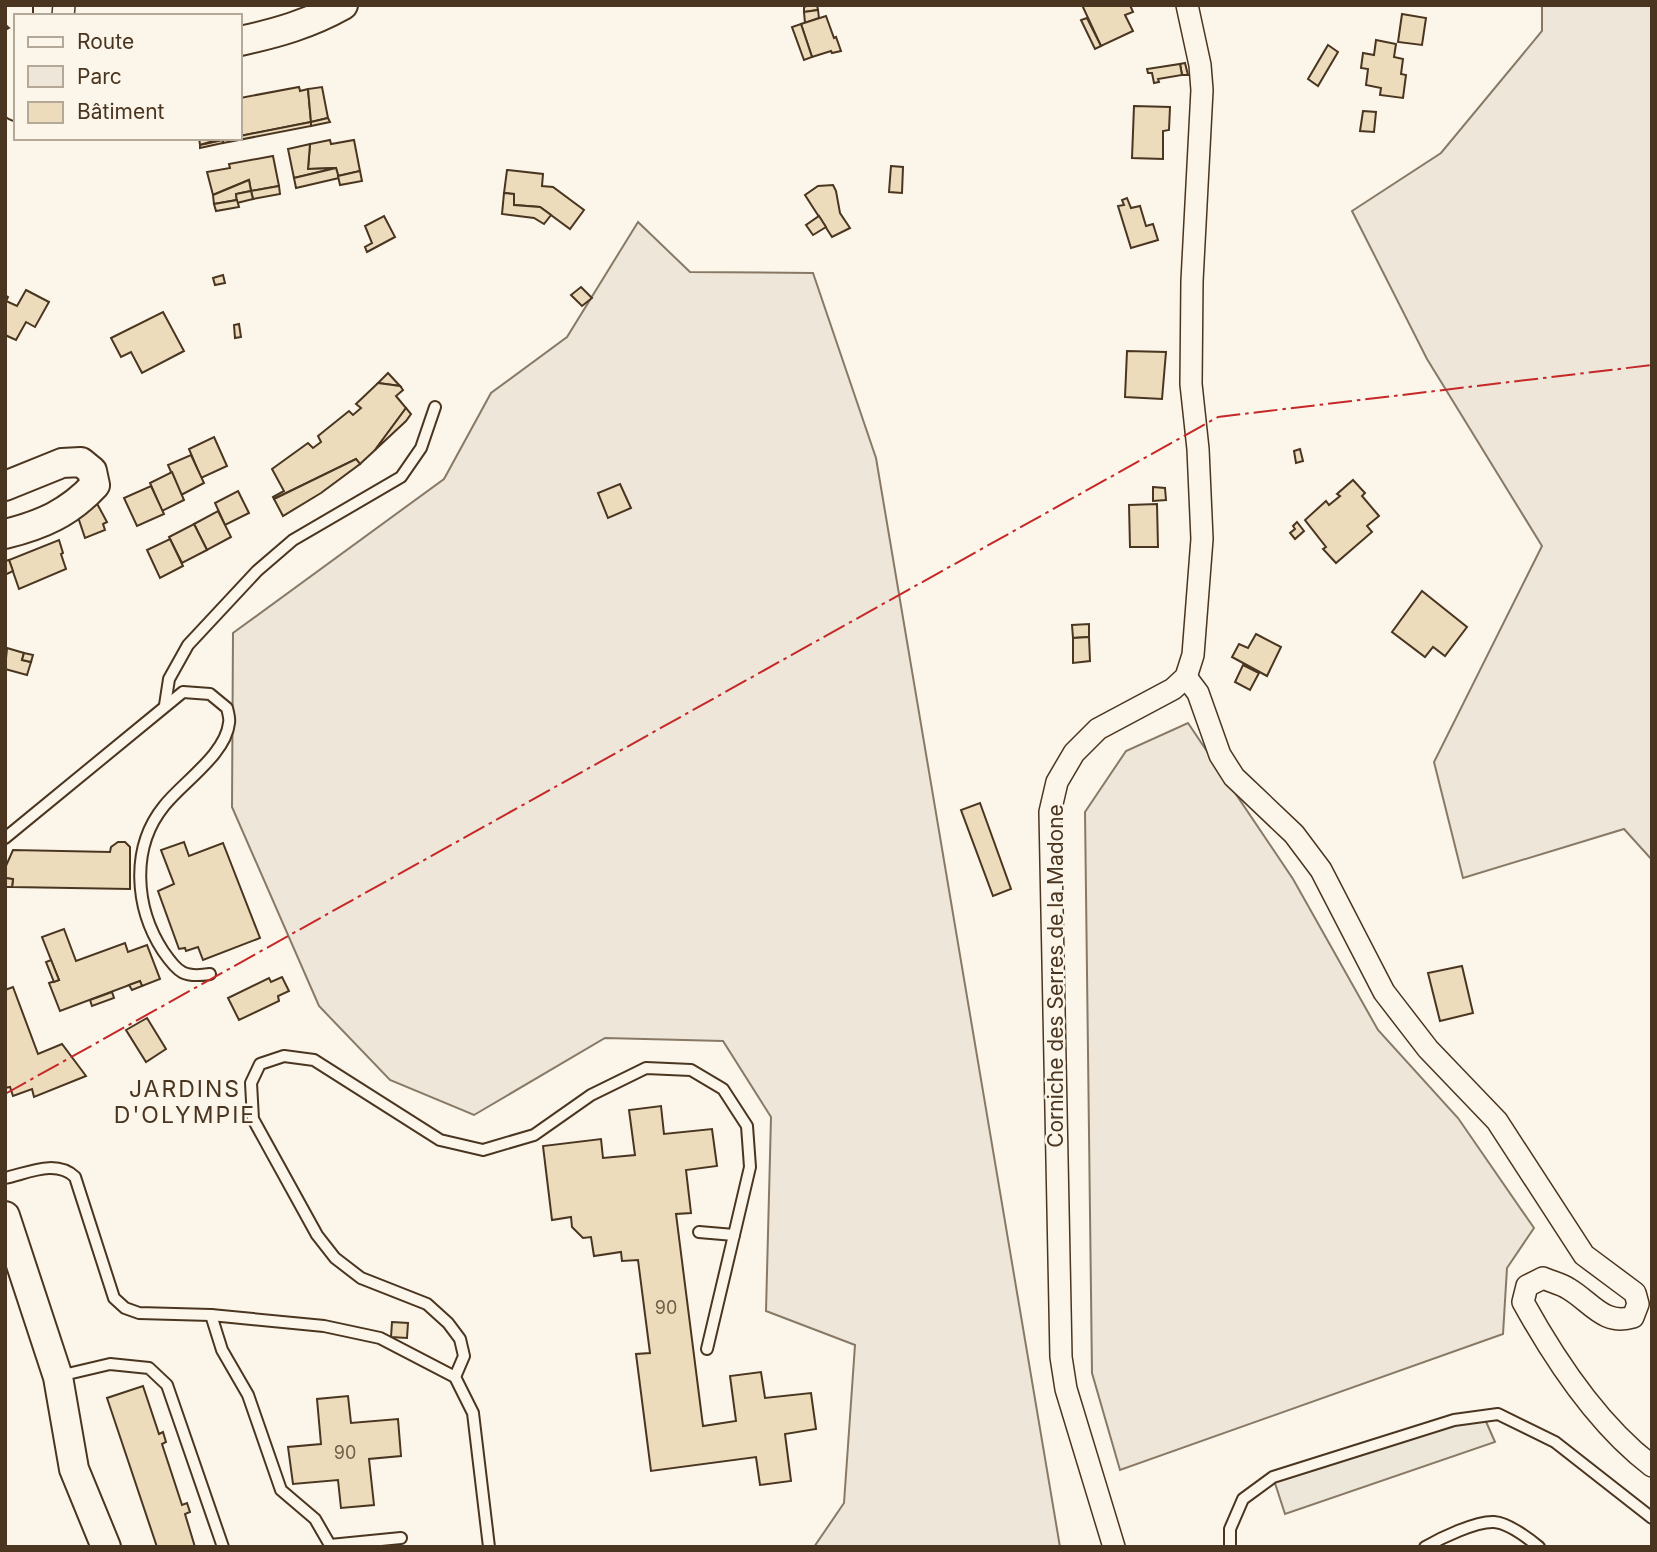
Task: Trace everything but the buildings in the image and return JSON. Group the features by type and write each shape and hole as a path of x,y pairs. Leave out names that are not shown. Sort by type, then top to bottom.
{"street":[{"path":"242,41 286,31 320,18 342,5"},
{"path":"1187,5 1200,65 1202,90 1192,282 1191,384 1198,449 1202,539 1193,655 1186,677 1198,693 1220,755 1234,777 1294,834 1321,870 1384,992 1428,1049 1497,1121 1584,1255 1635,1293 1639,1304 1633,1317 1621,1321 1602,1314 1569,1288 1543,1278 1527,1286 1522,1303 1541,1336 1604,1422 1627,1447 1652,1466"},
{"path":"14,59 11,87 14,98"},
{"path":"5,486 62,463 81,462 92,471 95,485 79,503 55,517 5,534"},
{"name":"Corniche des Serres de la Madone","path":"1114,1547 1066,1389 1061,1357 1049,812 1057,782 1074,753 1098,729 1173,689 1186,677"},
{"path":"5,1216 58,1377 74,1469 106,1547"}],"lane":[{"path":"165,705 169,679 188,645 257,571 293,540 401,477 421,449 435,407"},
{"path":"5,838 183,692 210,694 227,708 230,722 225,737 210,759 162,808 149,832 138,879 153,935 166,955 180,973 192,977 210,974"},
{"path":"455,1377 464,1356 460,1339 448,1323 427,1304 361,1278 335,1258 317,1235 253,1119 251,1083 260,1064 284,1056 314,1060 440,1140 482,1150 534,1135 591,1095 646,1068 691,1070 723,1089 747,1126 750,1167 707,1349"},
{"path":"5,1178 54,1167 67,1170 75,1177 114,1298 125,1308 139,1312 211,1315 324,1326 380,1338 455,1377 473,1413 489,1547"},
{"path":"699,1233 734,1234"},
{"path":"211,1315 222,1350 248,1395 281,1490 315,1519 330,1545 401,1538"},
{"path":"58,1377 110,1364 149,1368 167,1385 223,1547"},
{"path":"1230,1547 1230,1530 1243,1499 1273,1476 1454,1420 1498,1414 1555,1442 1652,1518"},
{"path":"1425,1547 1452,1532 1494,1522 1522,1534 1539,1547"}],"green space":[{"path":"1542,5 1652,5 1652,860 1624,829 1463,878 1434,762 1542,546 1427,359 1352,211 1441,153 1542,31"},
{"path":"638,222 690,272 813,273 876,458 1060,1547 814,1547 844,1503 855,1345 766,1311 771,1117 723,1041 605,1038 474,1115 390,1080 319,1006 232,807 233,633 444,479 491,393 567,337"},
{"path":"1188,723 1293,879 1378,1030 1458,1118 1534,1228 1507,1268 1503,1334 1120,1470 1092,1373 1085,812 1126,751"}],"shaded area":[{"path":"1484,1417 1495,1442 1285,1514 1273,1477"}],"power":[{"path":"5,1094 1218,417 1652,365"}],"district":[{"name":"JARDINS D'OLYMPIE","path":"185,1102"}]}
